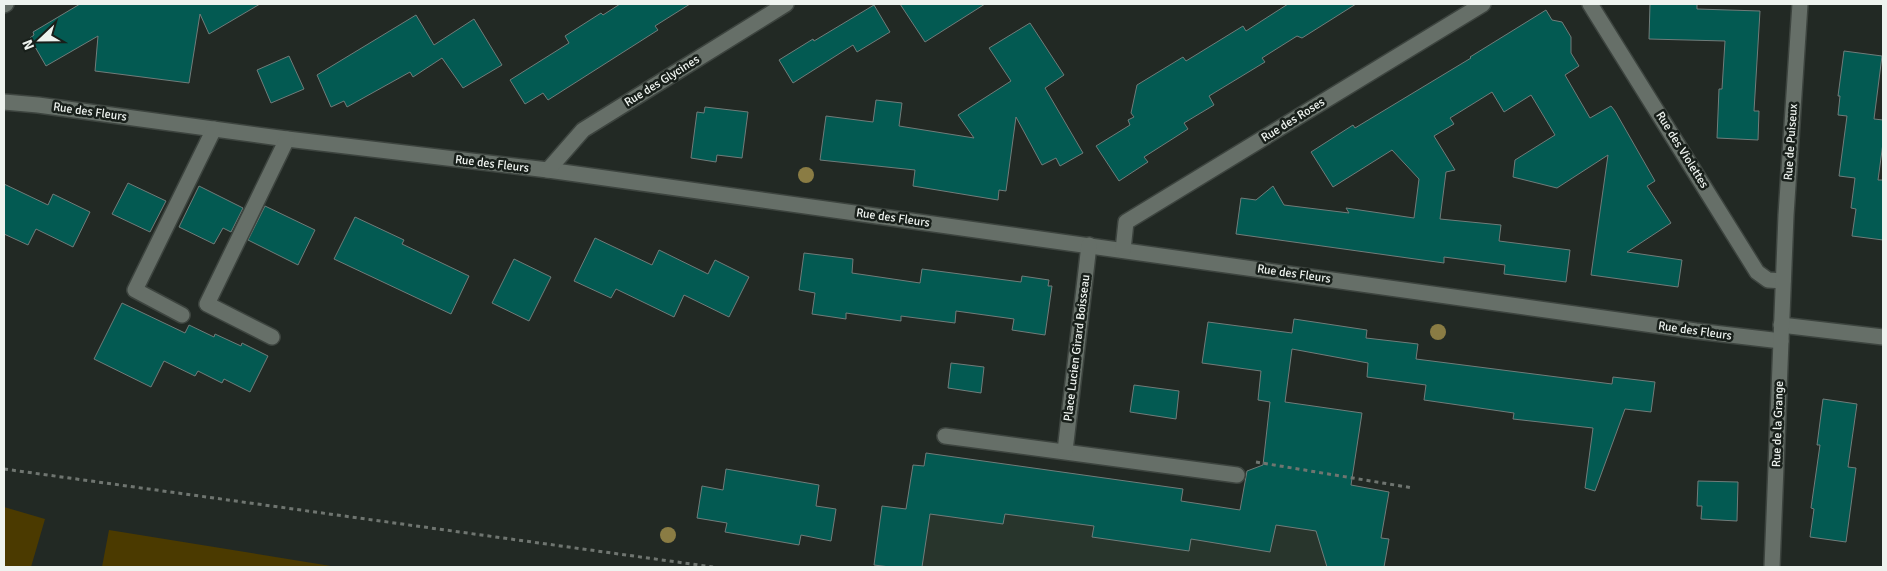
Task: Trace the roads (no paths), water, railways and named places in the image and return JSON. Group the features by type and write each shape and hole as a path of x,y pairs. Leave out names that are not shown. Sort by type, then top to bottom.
{"street":[{"name":"Rue des Glycines","path":"548,170 583,130 786,4"},
{"name":"Rue des Roses","path":"1123,250 1126,222 1483,4"},
{"name":"Rue des Violettes","path":"1590,4 1757,272 1768,280 1783,281"},
{"name":"Rue de Puiseux","path":"1783,281 1800,4"},
{"name":"Rue des Fleurs","path":"4,102 38,105 287,140 548,170 1722,335 1781,341"},
{"path":"182,315 134,290 214,129"},
{"path":"272,337 207,304 287,140"},
{"name":"Place Lucien Girard Boisseau","path":"1065,451 1089,245"},
{"name":"Rue de la Grange","path":"1772,567 1783,281"},
{"path":"1782,325 1883,337"},
{"path":"945,436 1237,475"}]}
